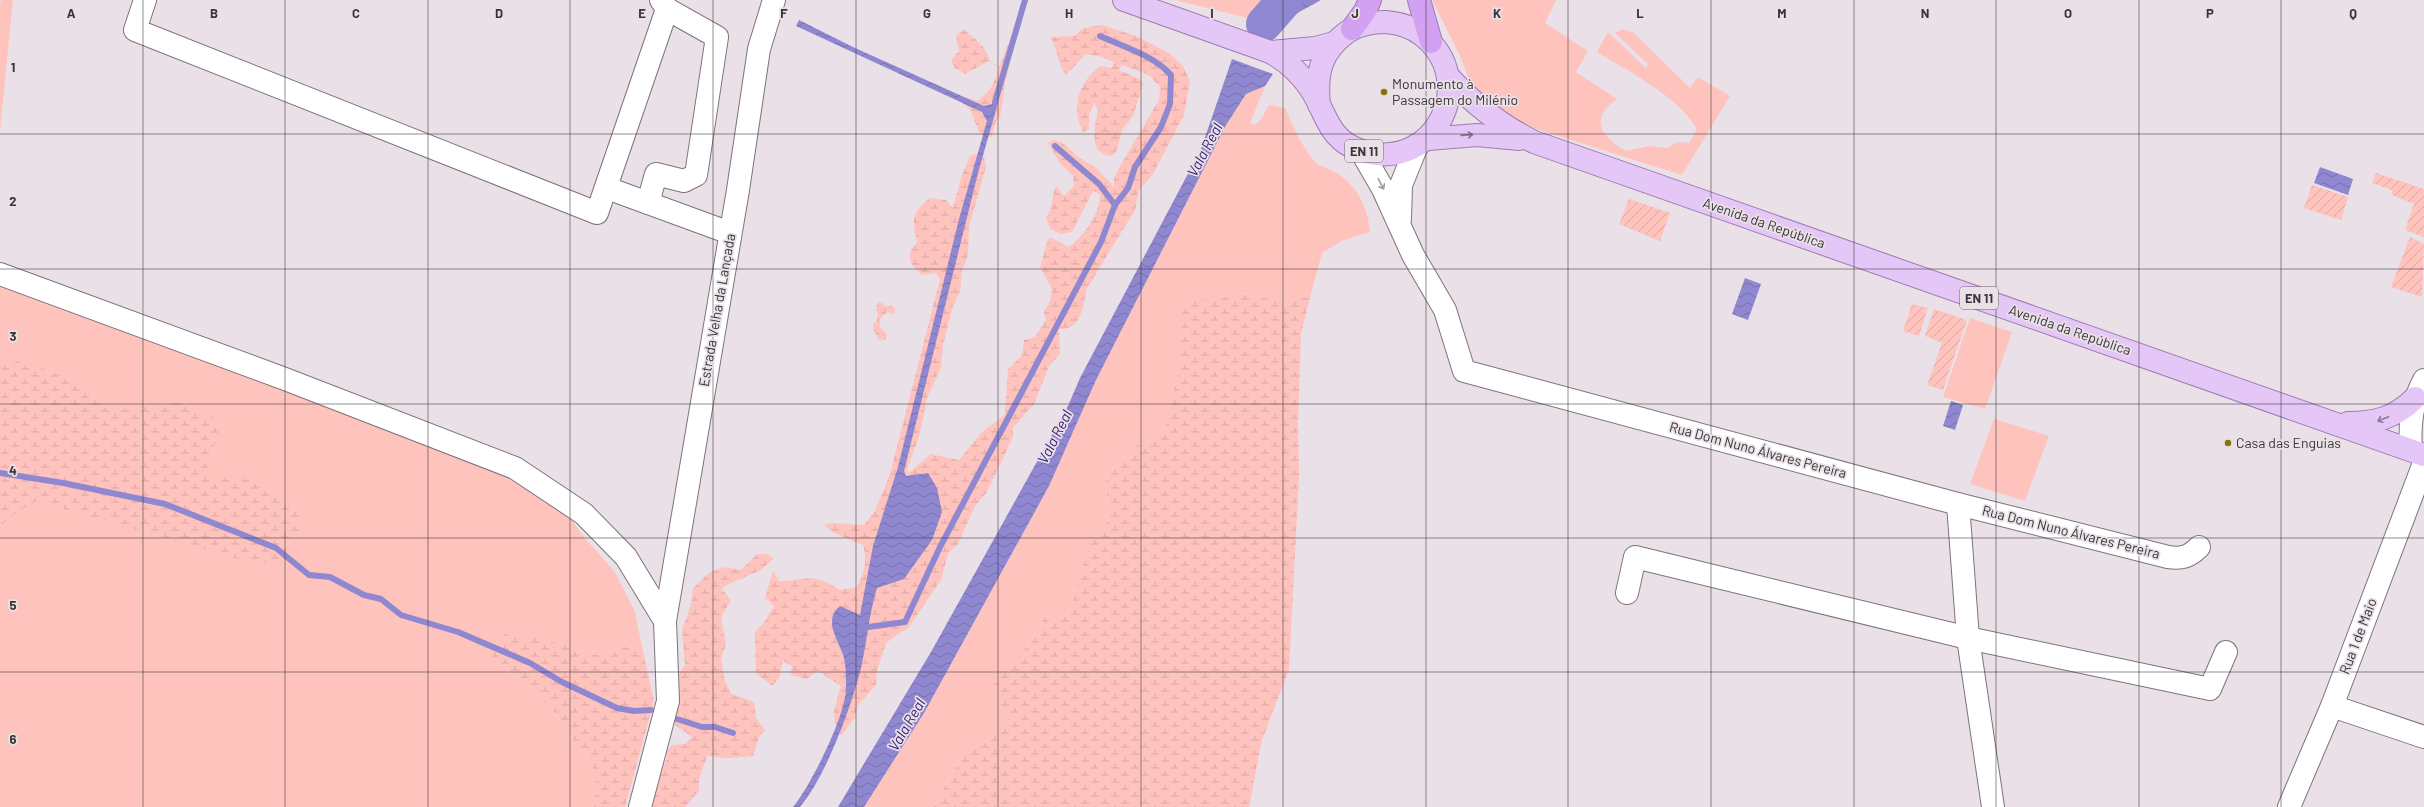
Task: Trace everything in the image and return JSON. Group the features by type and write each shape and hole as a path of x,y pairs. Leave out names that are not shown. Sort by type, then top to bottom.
{"highway":[{"path":"1352,29 1365,11 1370,0"},
{"path":"1419,0 1431,42"}],"main road":[{"name":"EN 11","path":"1124,0 1270,52 1288,62 1302,76 1327,124 1342,140 1361,151 1382,154 1422,143 1438,125 1448,102 1448,76 1442,58 1431,42 1414,29 1393,22 1372,22 1352,29 1334,42 1315,48 1270,52"},
{"name":"EN 11","path":"1318,105 1316,83 1322,61 1334,42"},
{"name":"Avenida da República","path":"1448,76 1466,97 1487,115 1534,142"},
{"name":"Avenida da República","path":"1422,143 1477,135 1506,136 1534,142 2337,423 2420,456"},
{"path":"2337,423 2377,422 2406,408 2420,389"}],"street":[{"path":"145,0 135,30 597,213 607,188 664,5 718,37 696,174 684,181 656,174 648,203"},
{"name":"Estrada Velha da Lançada","path":"640,807 668,701 665,621 730,233 759,49 774,0"},
{"name":"Rua Dom Nuno Álvares Pereira","path":"1401,230 1399,207 1401,184 1422,143"},
{"name":"Rua Dom Nuno Álvares Pereira","path":"1361,151 1383,190 1413,255 1445,310 1464,371 1958,504 2168,557 2181,559 2190,556 2199,547"},
{"path":"607,188 730,233"},
{"path":"0,274 285,379 515,468 584,514 626,558 665,621"},
{"path":"2420,389 2410,428 2420,456"},
{"name":"Rua 1 de Maio","path":"2289,807 2332,706 2420,456 2424,425"},
{"path":"1958,504 1968,638 1993,807"},
{"path":"1627,593 1635,557 1968,638 2210,689 2226,652"},
{"path":"2332,706 2424,737"}],"green space":[{"path":"1,0 13,0 0,131 0,4"},
{"path":"1175,0 1261,0 1252,19"},
{"path":"1432,0 1556,0 1545,23 1588,51 1576,72 1617,99 1608,106 1603,113 1601,127 1610,139 1626,151 1649,146 1667,148 1678,142 1689,143 1697,129 1689,117 1665,95 1638,76 1597,52 1608,32 1646,68 1648,64 1615,33 1622,29 1634,33 1690,88 1698,77 1730,96 1682,175 1518,123 1473,90 1460,56"},
{"path":"1102,25 1136,36 1169,53 1183,66 1190,81 1184,115 1153,174 1139,190 1135,210 1086,290 1080,317 1072,326 1066,329 1059,329 1060,354 1049,366 1034,404 1013,428 1013,437 987,492 975,506 958,544 948,553 941,580 909,627 886,643 877,671 876,685 858,705 855,718 841,735 835,722 834,711 841,686 818,671 807,679 791,675 792,666 783,661 779,678 772,686 756,673 755,632 763,624 774,606 765,598 773,571 779,581 810,578 830,584 840,590 857,587 862,577 865,561 863,545 834,533 824,525 832,523 864,525 875,511 890,474 940,279 936,273 922,275 914,268 910,260 911,251 917,243 914,218 923,204 930,198 946,200 953,208 961,178 970,156 975,154 984,157 986,167 969,227 968,255 962,271 960,292 953,306 943,345 941,368 927,398 919,437 907,469 909,473 931,454 959,460 982,432 1005,415 1008,369 1022,355 1024,340 1035,337 1046,320 1044,312 1050,301 1052,289 1040,267 1048,239 1052,238 1069,247 1090,224 1099,202 1100,194 1093,191 1072,232 1061,234 1050,229 1046,218 1050,211 1056,186 1064,196 1074,186 1073,176 1059,162 1048,143 1053,140 1062,142 1078,157 1096,168 1114,187 1114,179 1119,168 1159,100 1160,87 1149,75 1122,65 1119,70 1140,79 1143,84 1133,116 1122,130 1117,150 1112,156 1099,151 1096,145 1094,139 1098,110 1094,103 1089,116 1089,129 1083,132 1077,113 1077,104 1082,87 1093,72 1101,66 1112,68 1114,62 1102,57 1086,54 1066,75 1050,37 1074,36 1084,28"},
{"path":"963,29 976,39 986,51 990,61 999,67 1008,44 1013,50 1005,82 1000,117 995,123 992,137 980,134 970,109 963,104 968,98 977,101 985,95 994,82 999,68 989,61 965,74 955,68 952,63 952,59 959,51 956,37"},
{"path":"1265,86 1250,123 1255,125 1262,118 1269,105 1285,108 1302,143 1315,162 1337,173 1356,191 1364,206 1370,232 1341,241 1322,253 1310,297 1278,301 1243,293 1217,299 1193,301 1182,313 1182,345 1172,403 1163,436 1135,446 1106,476 1108,521 1090,543 1070,612 1045,617 1033,639 993,687 1008,721 991,739 966,749 933,807 864,807 924,713 1049,486 1096,380 1226,125 1246,94"},
{"path":"2376,173 2424,189 2424,237 2405,230 2414,204 2392,195 2392,190 2372,183"},
{"path":"2312,185 2348,197 2341,220 2304,208"},
{"path":"1629,199 1670,213 1660,241 1619,224"},
{"path":"2410,237 2424,244 2422,297 2391,287"},
{"path":"0,279 507,474 562,506 582,535 615,572 635,612 644,656 632,645 597,655 544,639 492,657 551,707 593,768 597,789 592,807 0,807"},
{"path":"1243,293 1278,301 1310,297 1301,334 1298,424 1299,476 1289,670 1262,740 1249,807 933,807 966,749 991,739 1008,721 992,687 1033,639 1045,617 1070,612 1090,542 1108,521 1106,476 1135,446 1163,436 1177,375 1181,344 1182,313 1193,300 1217,299"},
{"path":"878,302 882,303 886,307 890,305 895,308 894,314 887,312 880,319 880,327 887,334 885,340 879,340 873,329 873,323 876,322 878,315 876,309"},
{"path":"1912,304 1928,308 1919,336 1903,331"},
{"path":"1934,309 1967,320 1943,390 1927,385 1942,343 1925,336"},
{"path":"1970,318 2012,332 1985,409 1943,397"},
{"path":"20,360 60,375 110,411 184,402 212,416 220,436 207,457 209,476 249,479 300,515 299,532 277,564 243,560 36,501 11,516 0,527 0,368"},
{"path":"1994,419 2049,436 2025,501 1970,484"},
{"path":"757,554 768,554 773,559 761,570 725,586 722,589 731,600 721,618 726,644 721,659 725,681 731,694 754,702 756,718 765,730 759,737 753,756 729,758 707,756 699,780 699,791 685,807 652,807 663,766 667,759 666,752 672,745 685,744 692,737 675,725 674,710 676,685 685,665 682,630 691,605 693,588 709,573 723,567 741,570"},
{"path":"504,634 544,639 597,655 632,645 644,656 654,701 625,807 592,807 597,789 593,768 551,707 492,657"}],"water":[{"path":"1261,0 1321,0 1290,17 1279,29 1252,19"},
{"path":"799,20 855,48 984,106 992,104 997,90 998,103 978,173 904,471 906,476 928,473 937,488 942,512 932,540 904,579 877,588 861,668 844,721 828,760 810,794 800,807 793,807 818,767 827,749 841,713 845,697 846,668 844,658 833,631 832,618 840,606 860,615 873,546 898,467 959,219 987,121 982,112 796,26"},
{"path":"1232,59 1273,74 1265,86 1246,94 1226,125 1096,380 1049,486 924,713 864,807 838,807 931,652 1068,406 1080,378 1201,149"},
{"path":"2320,167 2353,179 2348,195 2314,183"},
{"path":"1745,278 1761,284 1748,320 1732,314"},
{"path":"1951,401 1963,405 1955,430 1943,426"}],"waterway":[{"path":"995,102 1025,0"},
{"name":"Vala Real","path":"1264,24 1285,0"},
{"path":"1100,36 1147,57 1156,62 1171,75 1170,104 1161,127 1135,167 1128,188 1115,205"},
{"path":"861,628 905,622 940,547 1101,242 1115,205 1099,184 1055,146"},
{"path":"0,473 63,483 165,504 276,548 309,575 330,577 364,595 381,599 401,615 458,632 530,663 562,682 617,708 634,711 651,710"},
{"path":"677,719 702,727 715,727 733,733"}],"place":[{"name":"Monumento à Passagem do Milénio","path":"1384,92"},
{"name":"Casa das Enguias","path":"2228,443"}]}
